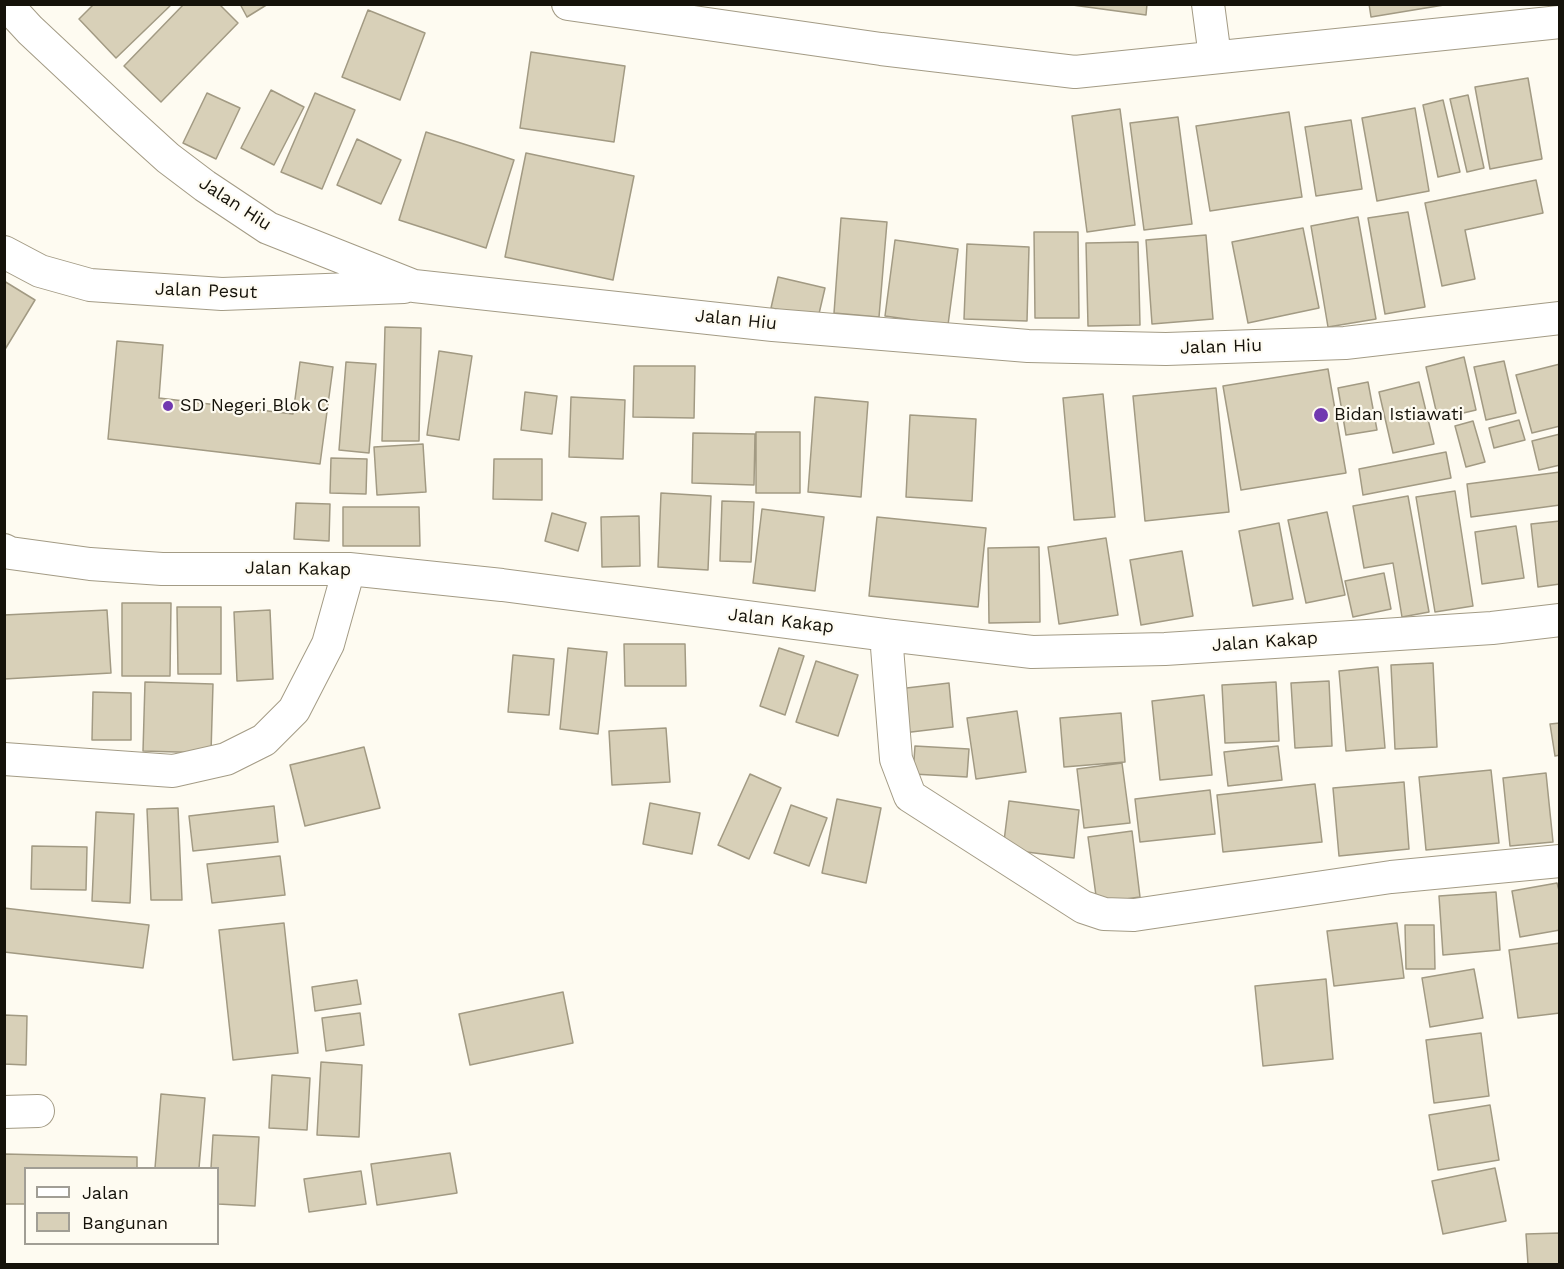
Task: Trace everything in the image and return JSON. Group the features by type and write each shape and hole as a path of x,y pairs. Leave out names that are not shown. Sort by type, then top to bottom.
{"street":[{"path":"568,4 880,49 1075,72 1560,22"},
{"path":"1208,4 1215,57"},
{"name":"Jalan Hiu","path":"8,11 168,158 214,192 268,228 414,286 773,324 1028,346 1166,349 1345,343 1560,318"},
{"name":"Jalan Pesut","path":"4,252 40,271 90,285 222,294 414,286"},
{"name":"Jalan Kakap","path":"4,550 10,553 90,564 162,569 349,569 502,585 1032,652 1165,649 1492,628 1560,620"},
{"path":"4,759 173,771 226,759 264,740 294,710 328,644 349,569"},
{"path":"886,635 896,759 909,796 1083,907 1094,911 1104,914 1134,915 1391,878 1560,861"},
{"path":"4,1112 38,1111"}],"building":[{"path":"94,4 172,4 116,58 79,19"},
{"path":"184,4 219,4 238,23 161,102 124,66"},
{"path":"240,4 268,4 247,17"},
{"path":"1065,4 1147,4 1146,15"},
{"path":"1369,4 1450,4 1371,17"},
{"path":"368,10 425,33 400,100 342,77"},
{"path":"531,52 625,66 614,142 520,128"},
{"path":"1528,78 1542,159 1490,169 1475,87"},
{"path":"271,90 304,107 274,165 241,148"},
{"path":"207,93 240,108 216,159 183,143"},
{"path":"315,93 355,110 322,189 281,172"},
{"path":"1468,95 1484,168 1467,172 1450,99"},
{"path":"1443,100 1460,172 1438,177 1423,105"},
{"path":"1415,108 1429,191 1377,201 1362,118"},
{"path":"1120,109 1135,225 1087,232 1072,116"},
{"path":"1289,112 1302,197 1210,211 1196,126"},
{"path":"1178,117 1192,224 1144,230 1130,123"},
{"path":"1351,120 1362,189 1316,196 1305,127"},
{"path":"426,132 514,160 486,248 399,220"},
{"path":"357,139 401,160 381,204 337,185"},
{"path":"526,153 634,176 613,280 505,257"},
{"path":"1536,180 1543,213 1465,230 1475,279 1442,286 1425,203"},
{"path":"1408,212 1425,307 1385,314 1368,218"},
{"path":"1358,217 1376,319 1328,327 1311,226"},
{"path":"841,218 887,222 879,317 834,313"},
{"path":"1303,228 1319,308 1248,323 1232,242"},
{"path":"1034,232 1078,232 1079,318 1035,318"},
{"path":"1206,235 1213,319 1152,324 1146,240"},
{"path":"895,240 958,249 948,325 885,316"},
{"path":"1138,242 1140,325 1088,326 1086,243"},
{"path":"967,244 1029,247 1027,321 964,319"},
{"path":"778,277 825,288 818,318 771,308"},
{"path":"4,281 35,300 4,351"},
{"path":"385,327 421,328 419,441 382,441"},
{"name":"SD Negeri Blok C","path":"117,341 163,345 159,398 293,414 300,362 333,367 320,464 108,439"},
{"path":"439,351 472,356 459,440 427,435"},
{"path":"1464,357 1476,410 1438,419 1426,367"},
{"path":"1504,361 1516,413 1486,420 1474,367"},
{"path":"346,362 376,364 369,453 339,450"},
{"path":"1560,364 1560,426 1532,433 1516,375"},
{"path":"634,366 695,366 694,418 633,417"},
{"path":"1328,369 1346,473 1241,490 1223,386"},
{"path":"1368,382 1377,430 1346,435 1338,388"},
{"path":"1419,382 1434,444 1393,453 1379,392"},
{"path":"1216,388 1229,512 1145,521 1133,396"},
{"path":"525,392 557,396 552,434 521,430"},
{"path":"1103,394 1115,517 1074,520 1063,398"},
{"path":"571,397 625,400 623,459 569,457"},
{"path":"815,397 868,402 861,497 808,492"},
{"path":"910,415 976,419 972,501 906,497"},
{"path":"1519,420 1525,440 1494,448 1489,428"},
{"path":"1473,421 1485,462 1466,467 1455,426"},
{"path":"756,432 800,432 800,493 756,493"},
{"path":"693,433 755,434 754,485 692,483"},
{"path":"1560,434 1560,465 1539,470 1532,441"},
{"path":"423,444 426,492 377,495 374,447"},
{"path":"1446,452 1451,478 1363,495 1359,469"},
{"path":"331,458 367,459 366,494 330,493"},
{"path":"494,459 542,459 542,500 493,499"},
{"path":"1560,472 1560,505 1471,517 1467,484"},
{"path":"1455,491 1473,606 1435,612 1416,497"},
{"path":"661,493 711,496 708,570 658,567"},
{"path":"1408,496 1429,612 1402,617 1393,563 1364,568 1353,506"},
{"path":"722,501 754,502 751,562 720,561"},
{"path":"296,503 330,504 329,541 294,539"},
{"path":"343,507 419,507 420,546 343,546"},
{"path":"762,509 824,517 815,591 753,583"},
{"path":"1327,512 1345,595 1306,603 1288,520"},
{"path":"552,513 586,523 578,551 545,541"},
{"path":"639,516 640,566 602,567 601,517"},
{"path":"877,517 986,528 978,607 869,596"},
{"path":"1560,521 1560,584 1538,587 1531,524"},
{"path":"1279,523 1293,599 1253,606 1239,531"},
{"path":"1516,526 1524,578 1482,584 1475,532"},
{"path":"1106,538 1118,615 1059,624 1048,547"},
{"path":"1039,547 1040,622 989,623 988,548"},
{"path":"1182,551 1193,616 1141,625 1130,560"},
{"path":"1384,573 1391,609 1353,617 1345,581"},
{"path":"122,603 171,603 170,676 122,676"},
{"path":"177,607 221,607 221,674 178,674"},
{"path":"107,610 111,673 4,679 4,615"},
{"path":"270,610 273,679 237,681 234,612"},
{"path":"624,644 685,644 686,686 625,686"},
{"path":"568,648 607,652 598,734 560,729"},
{"path":"779,648 804,656 785,715 760,706"},
{"path":"513,655 554,659 549,715 508,712"},
{"path":"816,661 858,675 838,736 796,722"},
{"path":"1433,663 1437,747 1395,749 1391,665"},
{"path":"1378,667 1385,748 1346,751 1339,671"},
{"path":"1329,681 1332,746 1295,748 1291,683"},
{"path":"145,682 213,684 211,753 143,751"},
{"path":"1276,682 1279,741 1225,743 1222,685"},
{"path":"949,683 953,727 903,733 898,689"},
{"path":"93,692 131,693 131,740 92,740"},
{"path":"1204,695 1212,775 1160,780 1152,701"},
{"path":"1017,711 1026,772 976,779 967,718"},
{"path":"1121,713 1125,762 1064,767 1060,718"},
{"path":"1560,723 1560,755 1555,756 1550,724"},
{"path":"666,728 670,782 612,785 609,731"},
{"path":"915,746 969,749 967,777 913,774"},
{"path":"1278,746 1282,780 1228,786 1224,752"},
{"path":"364,747 380,808 305,826 290,765"},
{"path":"1122,763 1130,823 1084,828 1077,769"},
{"path":"1491,770 1499,843 1426,850 1419,777"},
{"path":"1546,773 1553,842 1510,846 1503,778"},
{"path":"750,774 781,788 749,859 718,845"},
{"path":"1404,782 1409,849 1339,856 1333,788"},
{"path":"1315,784 1322,842 1223,852 1217,795"},
{"path":"1210,790 1215,834 1140,842 1135,799"},
{"path":"837,799 881,808 866,883 822,873"},
{"path":"1009,801 1079,810 1074,858 1003,849"},
{"path":"650,803 700,813 692,854 643,844"},
{"path":"791,805 827,818 809,866 774,853"},
{"path":"274,806 278,842 193,851 189,816"},
{"path":"178,808 182,900 151,900 147,809"},
{"path":"96,812 134,814 130,903 92,901"},
{"path":"1132,831 1140,897 1097,903 1088,837"},
{"path":"32,846 87,847 86,890 31,889"},
{"path":"280,856 285,895 212,903 207,864"},
{"path":"1557,883 1560,894 1560,930 1520,937 1512,891"},
{"path":"1496,892 1500,950 1443,955 1439,896"},
{"path":"4,908 149,925 143,968 4,952"},
{"path":"284,923 298,1053 233,1060 219,930"},
{"path":"1397,923 1404,978 1334,986 1327,931"},
{"path":"1405,925 1434,925 1435,969 1406,969"},
{"path":"1560,943 1560,1013 1518,1018 1509,950"},
{"path":"1474,969 1483,1018 1430,1027 1422,978"},
{"path":"1326,979 1333,1059 1263,1066 1255,986"},
{"path":"357,980 361,1004 315,1011 312,987"},
{"path":"563,992 573,1043 470,1065 459,1014"},
{"path":"360,1013 364,1045 326,1051 322,1018"},
{"path":"4,1015 27,1016 26,1065 4,1064"},
{"path":"1481,1033 1489,1096 1434,1103 1426,1040"},
{"path":"321,1062 362,1065 359,1137 317,1135"},
{"path":"272,1075 310,1078 307,1130 269,1128"},
{"path":"161,1094 205,1098 199,1167 155,1167"},
{"path":"1490,1105 1499,1160 1438,1170 1429,1115"},
{"path":"213,1135 259,1137 255,1206 219,1204 219,1167 211,1167"},
{"path":"450,1153 457,1193 377,1205 371,1164"},
{"path":"4,1154 137,1157 137,1167 24,1167 24,1204 4,1204"},
{"path":"1495,1168 1506,1221 1443,1234 1432,1181"},
{"path":"361,1171 366,1204 309,1212 304,1179"},
{"path":"1560,1233 1560,1264 1528,1264 1526,1234"}],"place":[{"name":"SD Negeri Blok C","path":"168,406"},
{"name":"Bidan Istiawati","path":"1321,415"}]}
